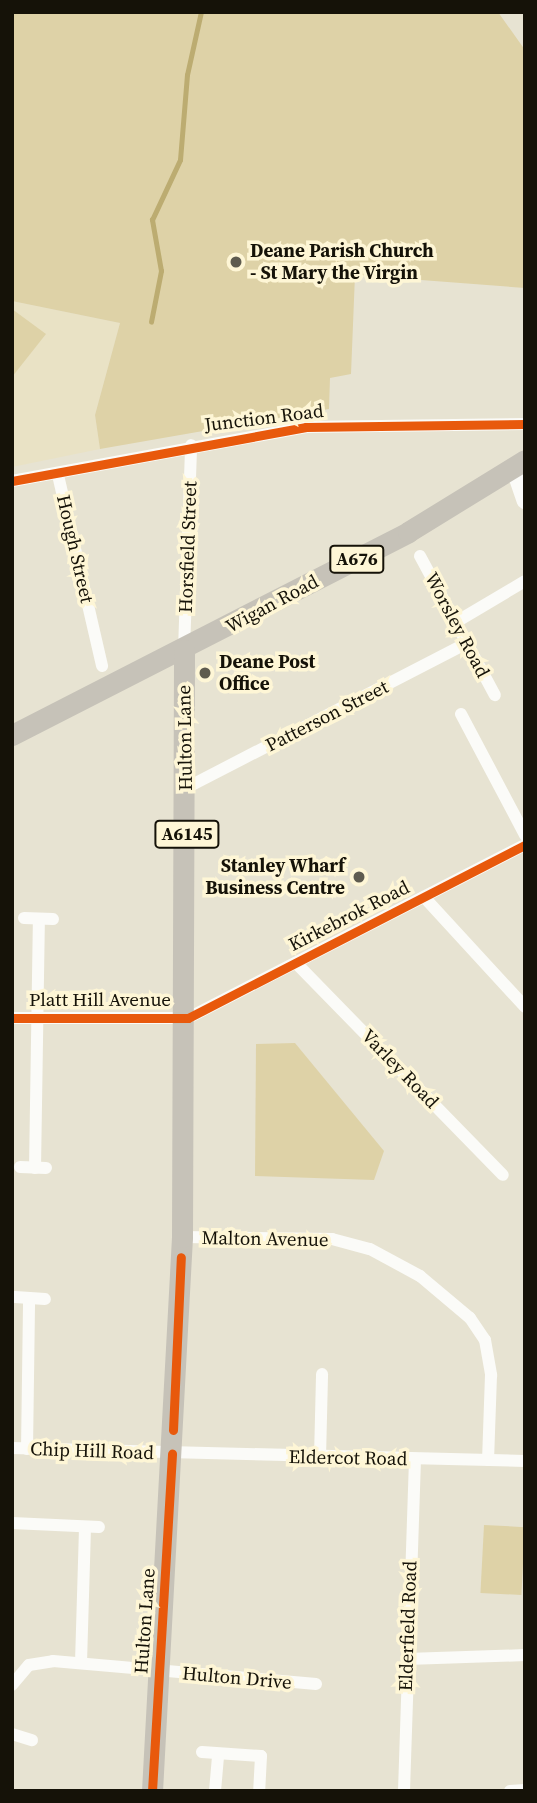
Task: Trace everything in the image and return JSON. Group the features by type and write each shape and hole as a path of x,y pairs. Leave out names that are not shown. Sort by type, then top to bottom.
{"main road":[{"name":"Wigan Road","path":"12,735 184,650 408,532 519,464"},
{"name":"Hulton Lane","path":"152,1791 182,1237 188,1018 184,650"}],"street":[{"name":"Junction Road","path":"12,481 58,475 191,445 306,427 525,424"},
{"name":"Horsfield Street","path":"184,650 191,445"},
{"path":"519,464 525,501"},
{"name":"Hough Street","path":"58,475 102,666"},
{"name":"Worsley Road","path":"420,556 495,695"},
{"path":"456,622 525,580"},
{"name":"Hough Street","path":"78,625 92,622"},
{"name":"Patterson Street","path":"186,788 467,643"},
{"path":"461,714 525,835"},
{"name":"Kirkebrok Road","path":"188,1018 525,845"},
{"path":"424,897 525,1007"},
{"path":"24,918 53,919"},
{"path":"20,1167 41,1168 37,1018 39,919"},
{"name":"Varley Road","path":"296,963 503,1175"},
{"name":"Platt Hill Avenue","path":"12,1018 188,1018"},
{"name":"Malton Avenue","path":"182,1237 331,1239 370,1249 420,1276 470,1318 485,1340 491,1375 488,1460"},
{"path":"15,1297 45,1299"},
{"path":"27,1449 29,1298"},
{"path":"320,1458 322,1374"},
{"name":"Chip Hill Road","path":"12,1448 172,1454"},
{"name":"Eldercot Road","path":"172,1454 525,1461"},
{"name":"Elderfield Road","path":"404,1791 415,1459"},
{"path":"12,1523 92,1527 81,1663"},
{"path":"407,1659 525,1655"},
{"name":"Hulton Drive","path":"15,1670 40,1662 81,1663 316,1684"},
{"path":"12,1685 15,1670"},
{"path":"12,1734 33,1740"},
{"path":"202,1752 261,1756 259,1791"},
{"path":"215,1791 218,1754"},
{"path":"510,1791 525,1790"}],"shaded area":[{"path":"12,12 498,12 525,50 525,288 355,275 351,374 330,378 329,409 100,449 95,415 120,323 12,301"},
{"path":"12,301 120,323 95,415 100,449 12,467"},
{"path":"12,309 46,334 12,377"},
{"path":"295,1043 384,1151 374,1180 255,1176 256,1044"},
{"path":"484,1525 525,1527 521,1595 480,1593"}],"waterway":[{"path":"151,322 161,271 152,220 180,160 187,75 201,12"}],"cycle path":[{"path":"12,481 306,427 525,424"},
{"path":"12,1018 188,1018 525,845"},
{"path":"173,1430 181,1257"},
{"path":"152,1791 172,1454"}],"place":[{"name":"Deane Parish Church - St Mary the Virgin","path":"236,262"},
{"name":"Deane Post Office","path":"205,673"},
{"name":"Stanley Wharf Business Centre","path":"359,877"}]}
